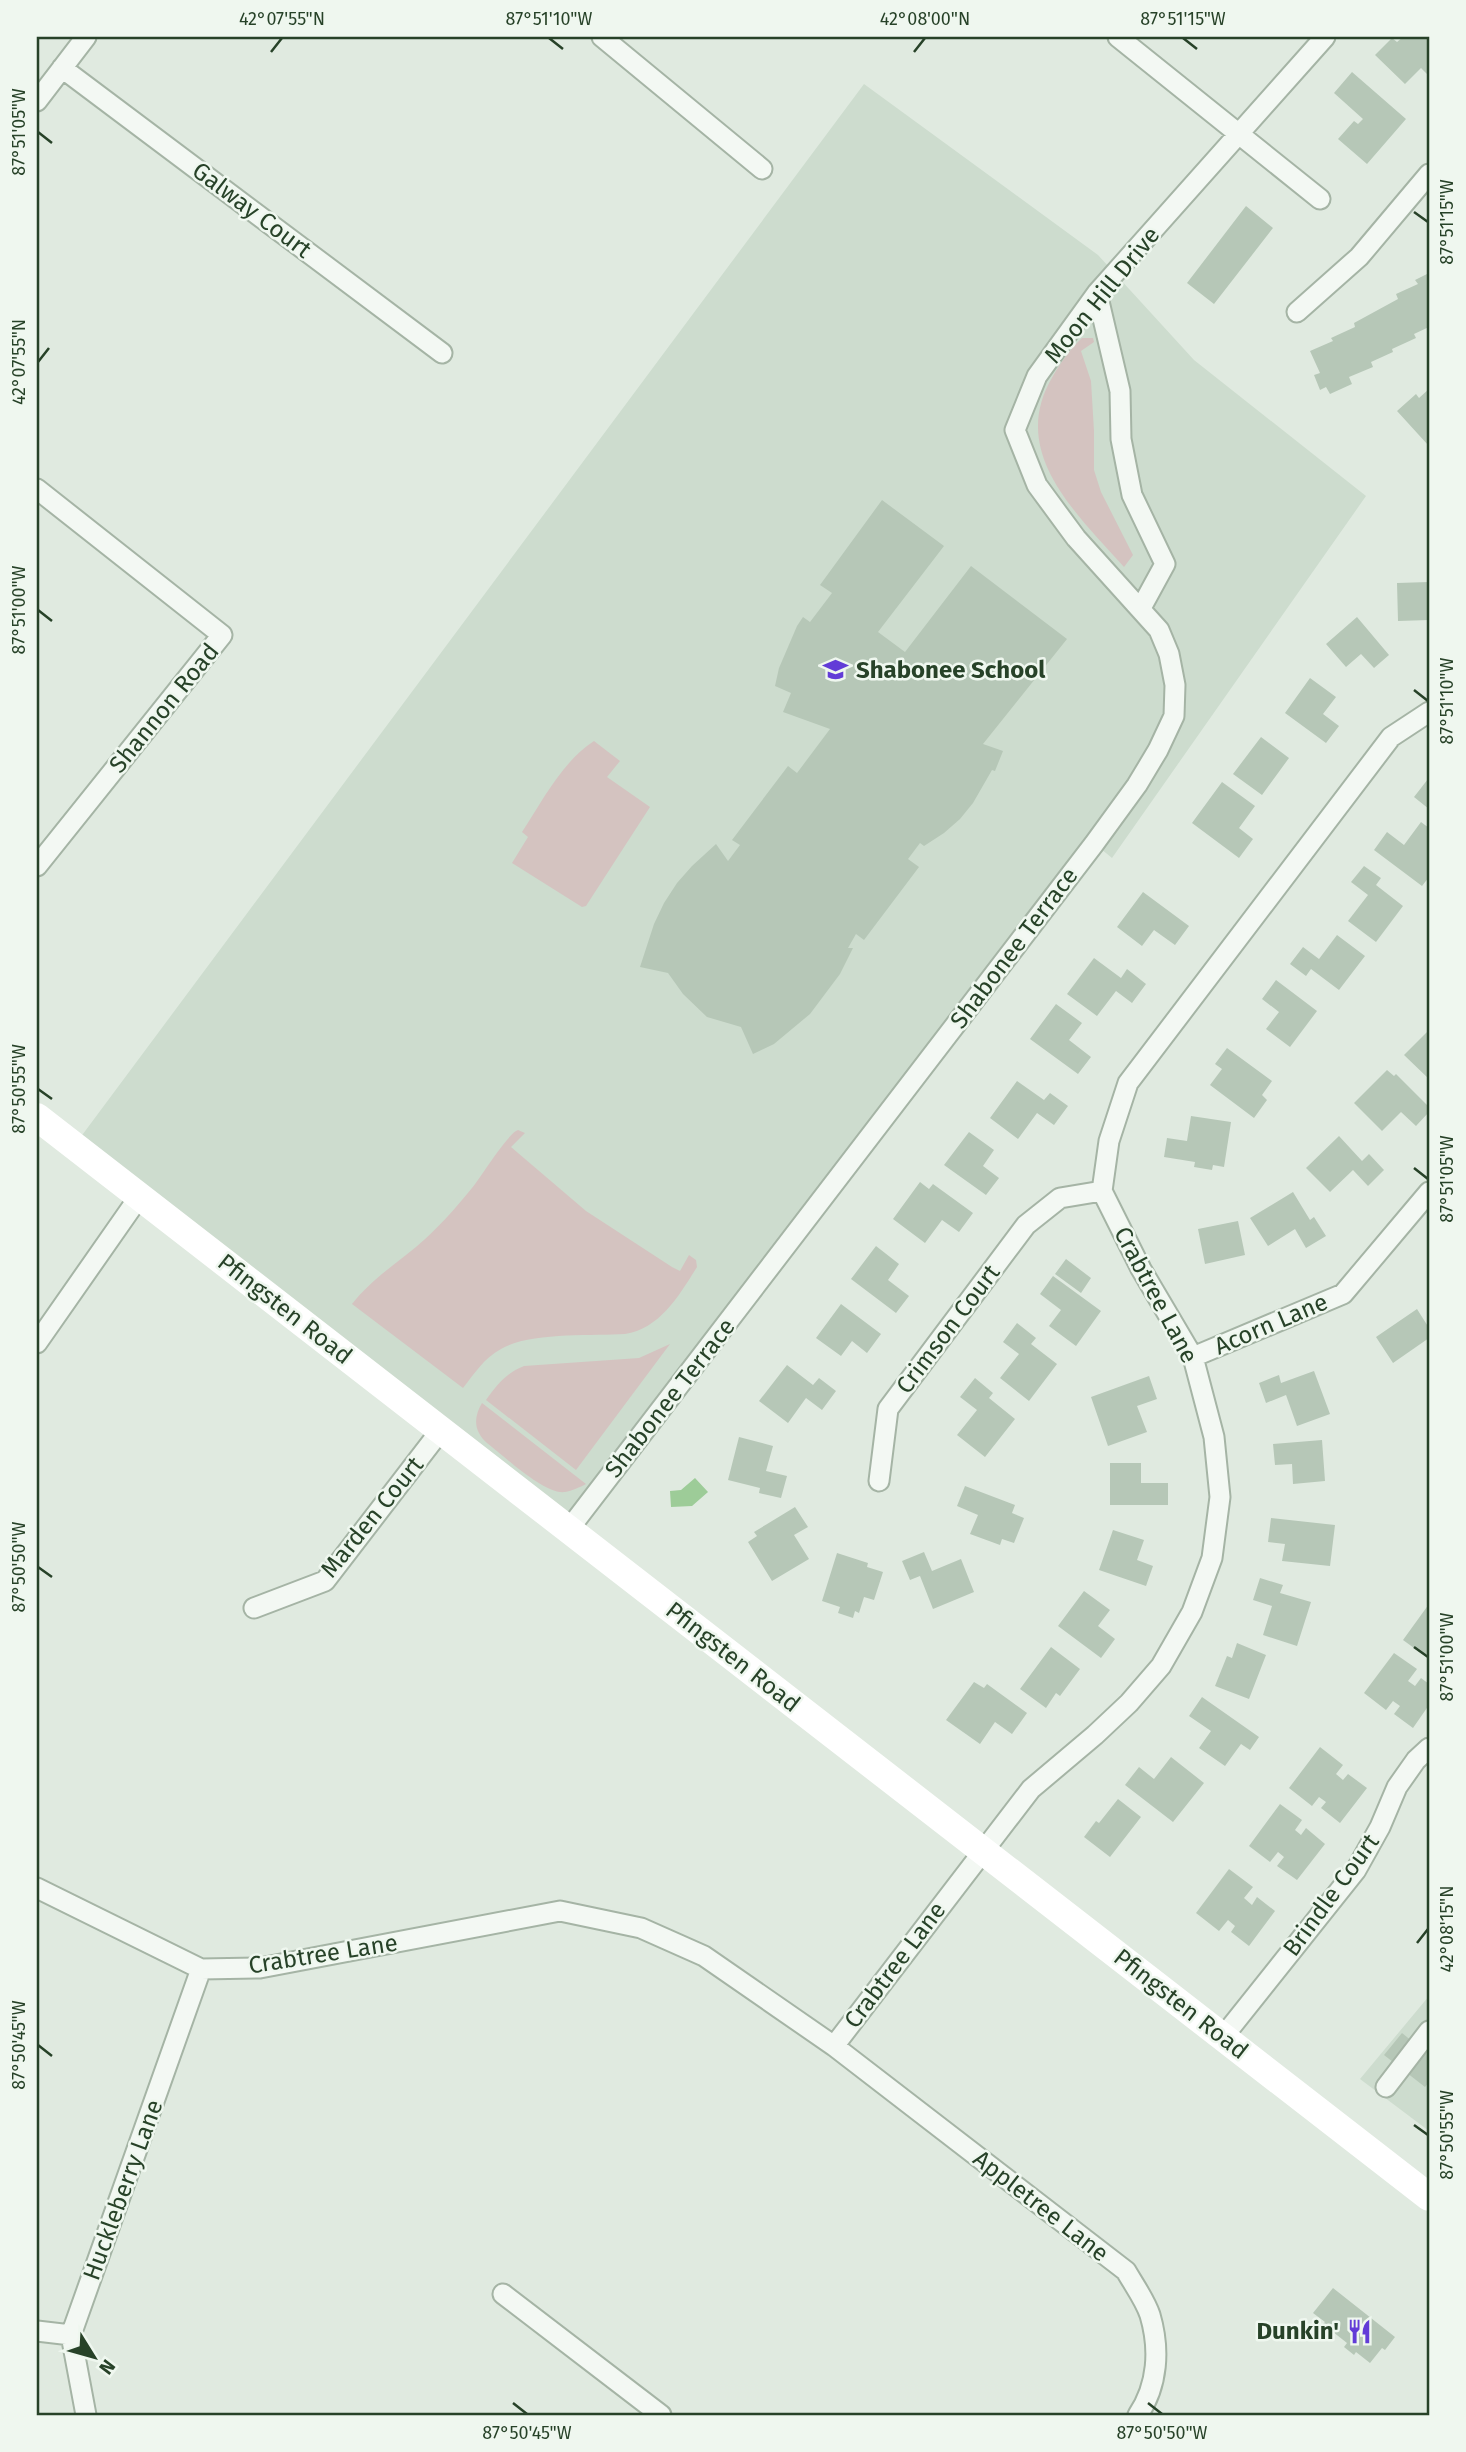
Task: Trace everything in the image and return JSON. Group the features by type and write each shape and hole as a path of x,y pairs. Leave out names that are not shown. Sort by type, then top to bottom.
{"main road":[{"name":"Pfingsten Road","path":"37,1117 1429,2197"}],"street":[{"path":"37,101 86,37"},
{"path":"602,37 762,169"},
{"path":"1118,37 1320,199"},
{"name":"Moon Hill Drive","path":"1141,608 1076,538 1037,485 1015,430 1037,376 1097,293 1325,37"},
{"name":"Galway Court","path":"62,68 442,353"},
{"path":"1297,312 1359,257 1429,174"},
{"path":"1097,293 1120,391 1121,439 1132,495 1165,564 1141,608"},
{"name":"Shannon Road","path":"37,489 222,635 37,866"},
{"name":"Shabonee Terrace","path":"569,1529 1137,785 1174,716 1175,685 1169,654 1159,630 1141,608"},
{"path":"1102,1191 1109,1140 1128,1083 1391,737 1429,712"},
{"name":"Crimson Court","path":"879,1481 888,1409 1026,1225 1060,1198 1102,1191"},
{"name":"Crabtree Lane","path":"37,1888 201,1969 260,1968 560,1911 641,1928 704,1956 834,2046 1031,1789 1129,1703 1161,1666 1192,1612 1212,1558 1220,1497 1214,1437 1193,1357 1141,1269 1102,1191"},
{"name":"Acorn Lane","path":"1193,1357 1343,1294 1429,1192"},
{"path":"37,1343 139,1197"},
{"name":"Marden Court","path":"254,1608 325,1581 441,1430"},
{"name":"Brindle Court","path":"1223,2037 1356,1870 1381,1827 1397,1787 1416,1760 1429,1748"},
{"name":"Huckleberry Lane","path":"86,2415 72,2335 201,1969"},
{"path":"1387,2087 1429,2031"},
{"name":"Appletree Lane","path":"834,2046 1126,2271 1149,2314 1158,2361 1147,2402 1138,2415"},
{"path":"503,2294 662,2415"},
{"path":"37,2331 72,2335"}],"shaded area":[{"name":"Shabonee School","path":"864,84 1098,255 1194,360 1366,496 1112,858 1095,844 569,1529 74,1146"},
{"path":"1082,338 1093,338 1094,342 1081,351 1091,381 1094,470 1101,492 1133,555 1124,567 1069,503 1054,480 1043,456 1038,430 1041,404 1053,376"},
{"path":"594,741 620,761 607,777 650,807 586,906 582,907 512,863 528,837 522,832 546,795 572,760"},
{"path":"518,1130 525,1133 511,1147 586,1211 672,1267 680,1271 689,1255 696,1260 697,1267 668,1309 649,1325 625,1334 544,1337 513,1344 489,1357 463,1388 352,1304 374,1281 446,1219 508,1139"},
{"path":"670,1344 576,1470 486,1400 498,1384 524,1366 639,1358"},
{"path":"482,1403 586,1484 565,1492 557,1491 536,1481 514,1465 479,1434 476,1419"},
{"path":"695,1478 708,1492 692,1506 671,1507 670,1491 681,1490"},
{"path":"1429,1996 1429,2131 1360,2079"}],"building":[{"path":"1403,37 1429,37 1429,74 1421,68 1405,84 1375,55 1392,38 1397,42"},
{"path":"1352,72 1406,119 1367,164 1338,139 1354,121 1358,124 1363,119 1334,93"},
{"path":"1246,206 1273,228 1214,304 1187,283"},
{"path":"1429,273 1429,327 1414,334 1416,338 1392,349 1393,352 1371,362 1373,367 1349,377 1352,384 1330,394 1326,387 1320,390 1314,375 1320,373 1310,351 1333,341 1331,338 1355,327 1354,323 1398,299 1396,294 1418,284 1415,280"},
{"path":"1429,389 1428,445 1397,411 1416,394 1419,398"},
{"path":"882,500 944,546 878,632 905,652 971,566 1067,639 983,744 1003,751 995,771 992,770 973,803 944,833 924,846 920,843 908,859 919,867 864,940 856,934 848,948 853,948 840,974 810,1014 774,1044 753,1054 741,1027 707,1017 683,994 668,973 640,967 654,924 677,883 716,844 728,861 740,845 732,840 788,766 797,773 830,729 783,712 791,693 775,686 779,668 803,617 810,622 832,593 820,585"},
{"path":"1429,582 1429,620 1398,621 1397,583"},
{"path":"1357,617 1389,655 1374,668 1361,654 1346,667 1326,644"},
{"path":"1310,678 1336,697 1323,714 1339,726 1326,743 1285,713"},
{"path":"1261,737 1289,758 1262,795 1233,774"},
{"path":"1429,780 1429,809 1414,797"},
{"path":"1222,782 1255,806 1239,828 1253,839 1239,858 1192,823"},
{"path":"1421,822 1429,828 1429,877 1422,886 1374,850 1387,832 1404,845"},
{"path":"1364,866 1381,878 1376,885 1403,906 1376,942 1348,921 1368,895 1351,882"},
{"path":"1143,892 1189,926 1175,945 1154,930 1142,946 1117,927"},
{"path":"1337,935 1365,956 1339,990 1311,969 1306,976 1290,964 1303,947 1319,959"},
{"path":"1094,958 1121,978 1127,969 1146,984 1132,1003 1116,991 1097,1016 1067,994"},
{"path":"1276,980 1317,1011 1290,1047 1266,1029 1279,1012 1262,999"},
{"path":"1056,1004 1082,1023 1069,1040 1091,1057 1078,1074 1030,1039"},
{"path":"1429,1030 1429,1079 1404,1055"},
{"path":"1227,1048 1272,1081 1262,1095 1267,1100 1254,1118 1210,1085 1222,1069 1215,1064"},
{"path":"1387,1070 1394,1076 1396,1074 1429,1107 1429,1112 1416,1126 1401,1112 1382,1131 1354,1103"},
{"path":"1017,1081 1044,1100 1050,1093 1068,1106 1054,1125 1037,1113 1018,1139 990,1118"},
{"path":"1191,1116 1231,1122 1224,1167 1213,1165 1212,1170 1194,1167 1195,1162 1164,1157 1167,1138 1187,1141"},
{"path":"969,1132 994,1150 983,1166 999,1178 986,1195 944,1165"},
{"path":"1339,1136 1362,1161 1369,1154 1384,1170 1368,1186 1353,1170 1330,1192 1306,1168"},
{"path":"920,1182 929,1189 933,1184 973,1213 959,1232 942,1220 925,1243 893,1219"},
{"path":"1293,1192 1310,1220 1314,1217 1326,1236 1306,1248 1295,1229 1268,1246 1250,1218"},
{"path":"1238,1221 1245,1255 1205,1264 1198,1229"},
{"path":"876,1246 899,1264 888,1280 909,1296 896,1313 851,1279"},
{"path":"1066,1259 1091,1278 1081,1293 1055,1274"},
{"path":"1053,1276 1101,1311 1076,1346 1049,1326 1061,1310 1040,1294"},
{"path":"841,1304 881,1334 867,1353 852,1341 841,1356 816,1338"},
{"path":"1417,1309 1429,1328 1429,1338 1393,1363 1376,1337"},
{"path":"1017,1323 1036,1338 1031,1344 1057,1364 1029,1401 1000,1378 1019,1354 1003,1342"},
{"path":"787,1365 813,1385 819,1378 836,1391 822,1410 806,1398 788,1423 759,1401"},
{"path":"1314,1371 1330,1414 1297,1426 1286,1395 1266,1403 1259,1383 1279,1375 1281,1383"},
{"path":"1149,1376 1157,1399 1137,1406 1147,1432 1108,1446 1091,1397"},
{"path":"975,1378 993,1393 989,1398 1015,1419 985,1457 957,1435 977,1410 960,1397"},
{"path":"739,1437 773,1446 766,1471 787,1476 781,1498 759,1493 760,1488 728,1480"},
{"path":"1322,1440 1325,1481 1293,1484 1292,1464 1275,1465 1273,1444"},
{"path":"1110,1463 1141,1463 1141,1483 1168,1483 1168,1505 1110,1505"},
{"path":"965,1486 1015,1505 1012,1513 1024,1518 1014,1543 1002,1539 1000,1545 970,1534 978,1515 957,1506"},
{"path":"795,1507 808,1527 794,1535 809,1559 772,1581 748,1542 757,1536 754,1532"},
{"path":"1271,1518 1335,1525 1330,1566 1282,1561 1285,1544 1268,1542"},
{"path":"1113,1530 1144,1540 1137,1560 1153,1566 1146,1586 1099,1570"},
{"path":"924,1552 932,1571 961,1559 974,1592 933,1609 920,1576 910,1580 902,1561"},
{"path":"837,1553 868,1563 867,1567 883,1572 874,1600 864,1597 859,1613 855,1611 853,1618 838,1613 840,1607 822,1601"},
{"path":"1260,1578 1283,1585 1280,1593 1311,1602 1297,1646 1263,1635 1272,1606 1253,1600"},
{"path":"1084,1591 1110,1610 1098,1626 1115,1639 1101,1658 1058,1626"},
{"path":"1429,1604 1429,1651 1425,1656 1403,1640"},
{"path":"1237,1643 1266,1655 1249,1699 1215,1686 1227,1656 1232,1658"},
{"path":"1051,1647 1080,1669 1060,1696 1056,1693 1046,1708 1020,1689"},
{"path":"1394,1653 1417,1669 1408,1681 1415,1686 1421,1678 1429,1684 1429,1705 1413,1728 1394,1714 1400,1706 1393,1701 1386,1710 1364,1693"},
{"path":"974,1682 984,1688 987,1684 1027,1713 1012,1734 995,1722 980,1744 946,1720"},
{"path":"1202,1697 1259,1737 1250,1750 1241,1744 1225,1766 1199,1748 1211,1731 1189,1716"},
{"path":"1320,1747 1343,1765 1336,1774 1343,1780 1348,1774 1367,1788 1340,1823 1321,1808 1326,1802 1319,1797 1312,1806 1289,1788"},
{"path":"1171,1757 1204,1783 1173,1822 1125,1785 1139,1767 1154,1779"},
{"path":"1118,1799 1141,1817 1110,1857 1084,1837"},
{"path":"1280,1804 1302,1820 1295,1830 1301,1835 1306,1828 1325,1844 1297,1880 1277,1866 1284,1857 1278,1852 1270,1862 1249,1846"},
{"path":"1229,1869 1253,1887 1244,1898 1252,1905 1257,1897 1275,1911 1249,1946 1231,1932 1235,1926 1228,1920 1219,1931 1196,1913"},
{"path":"1402,2033 1429,2055 1429,2082 1425,2087 1384,2055"},
{"name":"Dunkin'","path":"1333,2288 1395,2337 1370,2363 1344,2347 1347,2343 1313,2313"}],"place":[{"name":"Shabonee School","path":"836,670"},
{"name":"Dunkin'","path":"1359,2331"}]}
